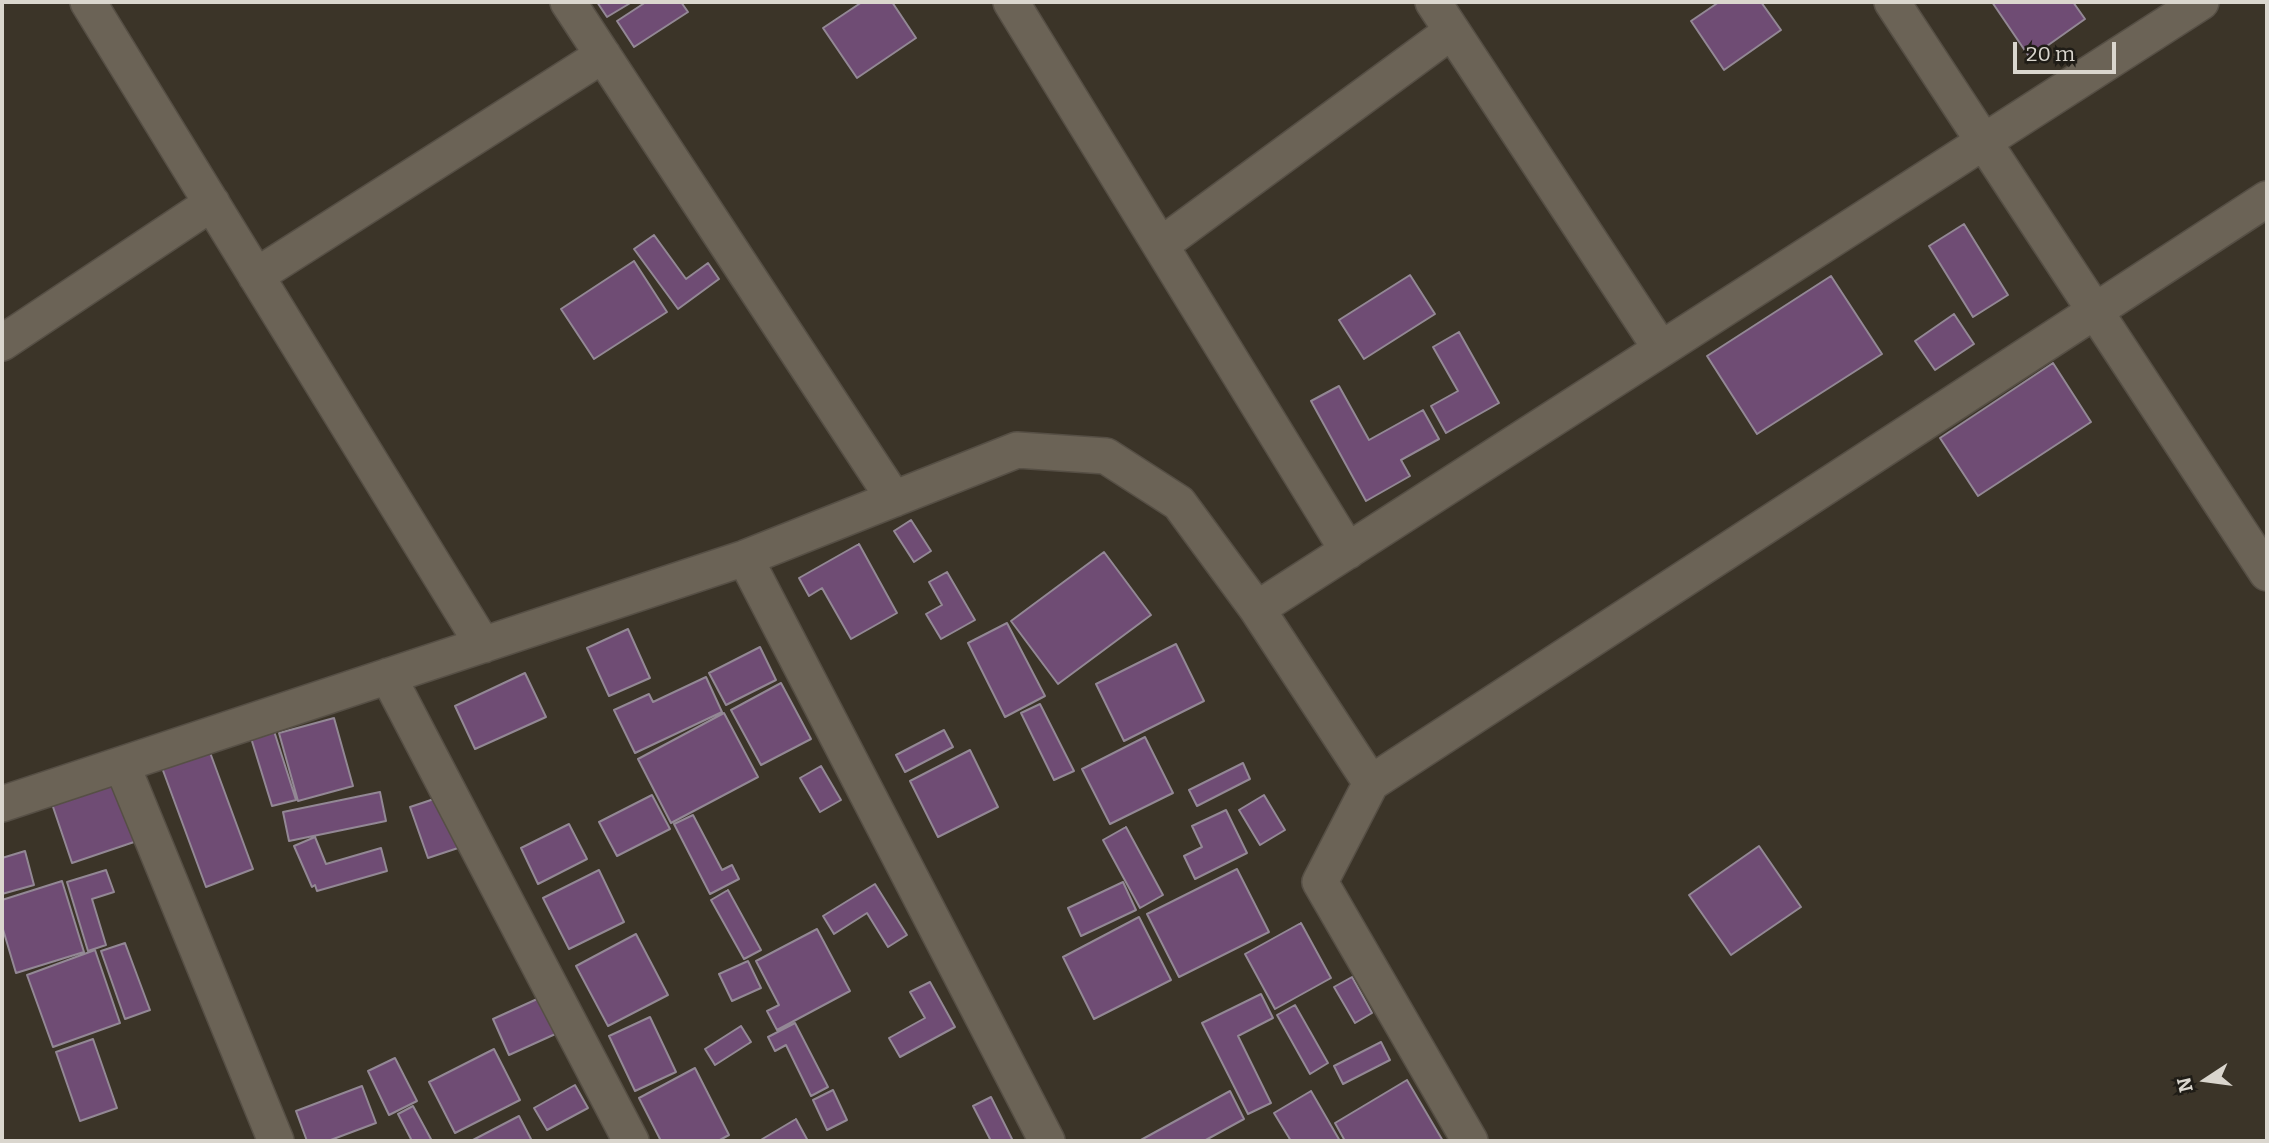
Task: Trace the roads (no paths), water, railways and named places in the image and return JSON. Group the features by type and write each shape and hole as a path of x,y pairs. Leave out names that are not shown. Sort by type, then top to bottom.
{"street":[{"path":"88,2 483,645"},
{"path":"568,2 894,499"},
{"path":"1011,2 1348,551"},
{"path":"1433,2 1661,349"},
{"path":"1892,2 2267,573"},
{"path":"1257,609 2201,2"},
{"path":"1161,245 1452,32"},
{"path":"256,276 603,55"},
{"path":"1470,1141 1320,882 1371,783 2267,199"},
{"path":"2,343 212,203"},
{"path":"2,804 745,558 1017,450 1106,456 1179,503 1257,609 1371,783"},
{"path":"745,558 1047,1141"},
{"path":"388,676 631,1141"},
{"path":"122,765 276,1141"}]}
